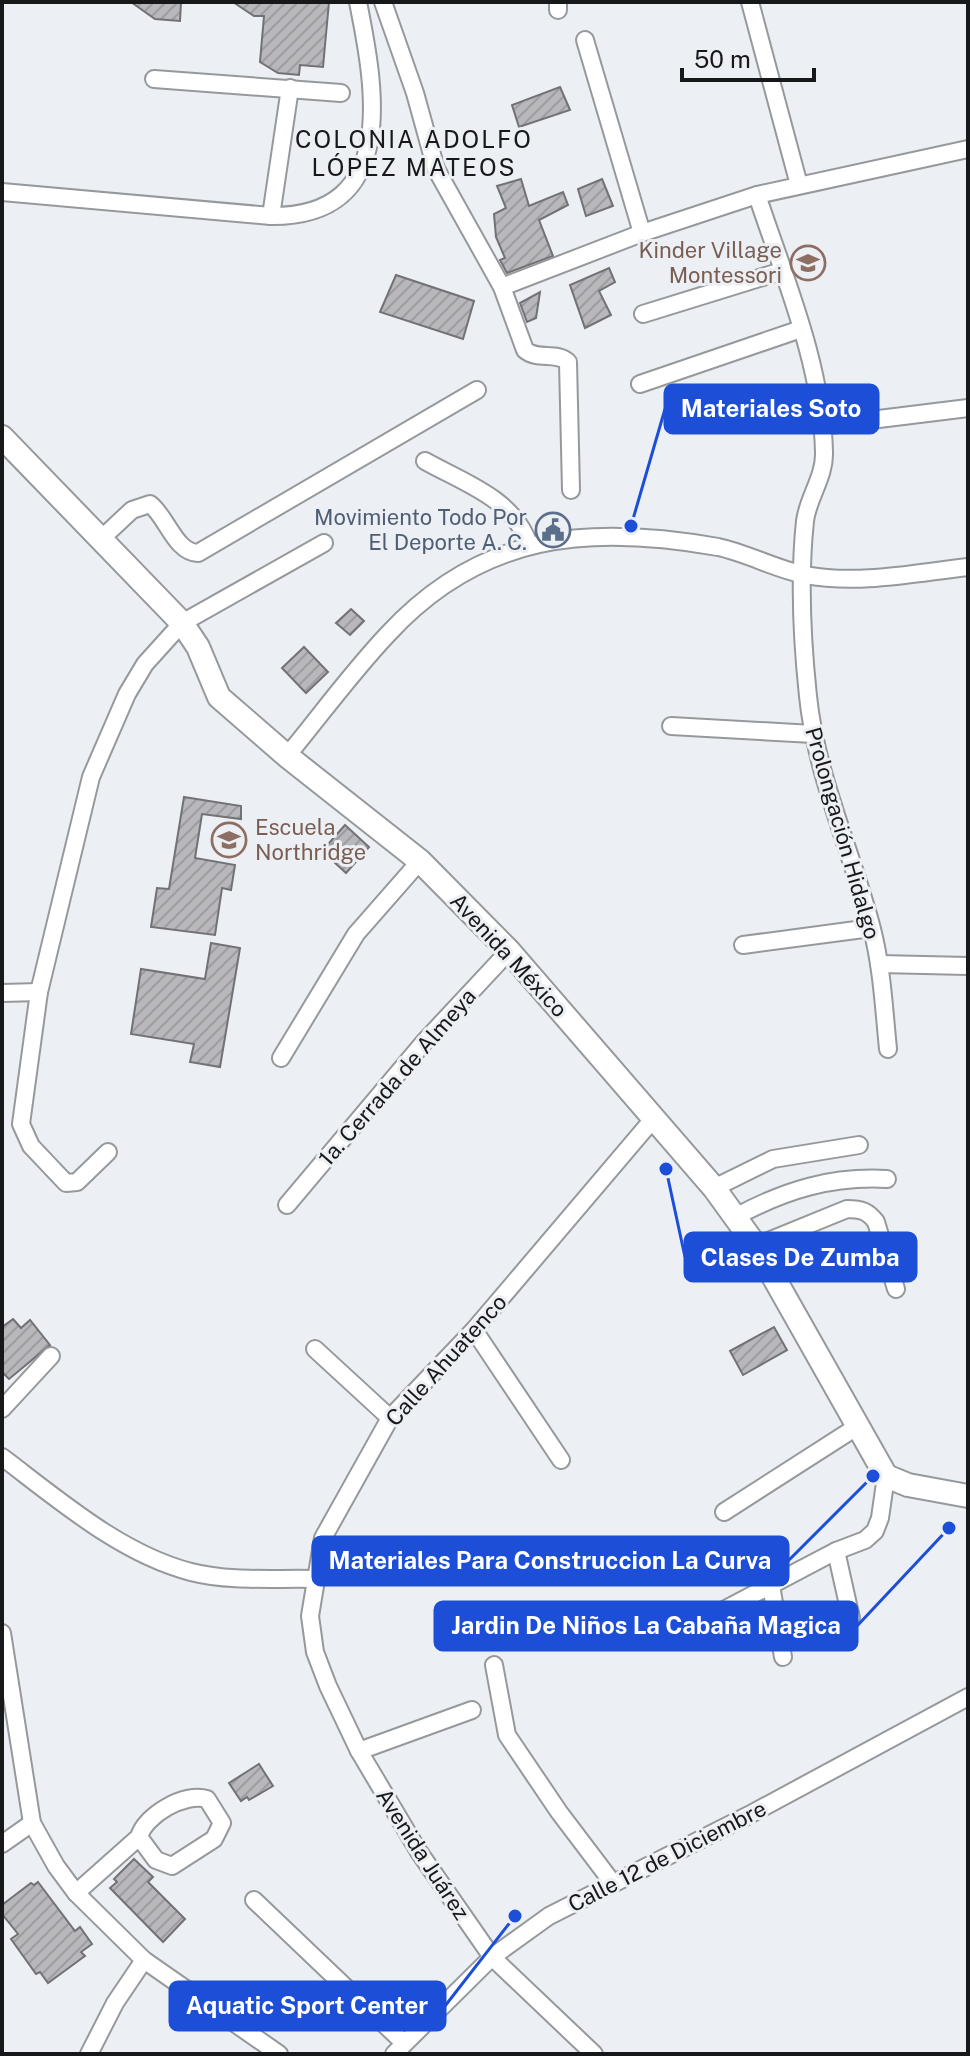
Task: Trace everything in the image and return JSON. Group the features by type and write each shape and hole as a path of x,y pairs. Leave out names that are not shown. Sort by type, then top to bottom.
{"main road":[{"name":"Avenida México","path":"4,442 182,623 198,647 219,697 287,756 420,861 509,951 714,1188 756,1246 886,1476"},
{"path":"886,1476 908,1485 968,1496"}],"street":[{"path":"2,192 271,216 298,216 321,208 349,185 366,156 375,106 373,78 358,2"},
{"path":"383,2 415,93 436,169 502,287 525,350 534,356 562,357 568,362 571,490"},
{"path":"750,2 799,185"},
{"path":"585,40 642,233"},
{"path":"154,79 341,93"},
{"path":"271,216 290,88"},
{"path":"502,287 642,233 757,195 968,149"},
{"name":"Prolongación Hidalgo","path":"757,195 801,329 822,426 825,456 805,519 802,574 813,734 879,964 968,966"},
{"path":"643,314 782,271"},
{"path":"640,384 801,329"},
{"path":"101,539 132,510 150,504 159,510 181,545 198,553 477,390"},
{"path":"822,426 968,408"},
{"path":"425,461 506,506 521,522 529,544"},
{"path":"287,756 388,634 420,604 493,556 529,544 585,538 663,540 721,548 802,574 865,580 968,567"},
{"path":"108,1152 72,1184 61,1179 25,1138 21,1124 39,992 91,777 127,694 145,664 182,623 324,543"},
{"path":"671,726 813,734"},
{"path":"281,1058 356,934 420,861"},
{"path":"743,945 871,928"},
{"name":"1a. Cerrada de Almeya","path":"287,1205 416,1051 509,951"},
{"path":"879,964 888,1049"},
{"path":"2,993 39,992"},
{"name":"Calle Ahuatenco","path":"315,1579 323,1538 390,1418 474,1330 654,1118"},
{"path":"714,1188 773,1159 859,1145"},
{"path":"737,1216 789,1191 822,1182 858,1177 887,1179"},
{"path":"756,1246 847,1209 860,1209 869,1213 876,1222 896,1289"},
{"path":"474,1330 561,1460"},
{"path":"315,1349 390,1418"},
{"path":"2,1409 51,1356"},
{"path":"724,1512 858,1426"},
{"path":"2,1457 97,1526 151,1558 193,1572 315,1579"},
{"path":"718,1613 836,1551 865,1540 875,1531 886,1476"},
{"path":"836,1551 851,1618"},
{"name":"Avenida Juárez","path":"315,1579 310,1616 315,1652 359,1751 419,1852 492,1957 594,2054"},
{"path":"771,1585 783,1657"},
{"path":"2,1633 32,1823 56,1866 76,1893 144,1960 279,2054"},
{"path":"494,1665 507,1735 559,1812 612,1882"},
{"name":"Calle 12 de Diciembre","path":"399,2049 492,1957 549,1916 749,1815 968,1697"},
{"path":"359,1751 472,1710"},
{"path":"76,1893 139,1837 150,1818 199,1796 214,1805 222,1823 214,1839 172,1866 156,1860 139,1837"},
{"path":"2,1844 32,1823"},
{"path":"254,1900 399,2049"},
{"path":"89,2054 115,2003 144,1960"}],"building":[{"path":"131,2 181,2 180,21 155,19"},
{"path":"233,2 329,2 323,67 300,65 299,75 278,73 260,62 264,16 254,16"},
{"path":"560,87 570,110 519,127 512,105"},
{"path":"521,179 529,206 563,192 568,205 539,220 553,256 507,273 500,260 505,258 496,237 494,214 506,208 497,186"},
{"path":"602,179 613,206 586,216 578,189"},
{"path":"609,268 615,282 599,291 611,315 585,328 570,285"},
{"path":"396,275 474,301 463,339 380,312"},
{"path":"540,292 536,318 527,322 520,303"},
{"path":"351,609 364,621 350,635 336,623"},
{"path":"304,647 328,672 306,693 282,668"},
{"path":"184,797 241,806 241,819 202,814 195,858 235,865 231,890 222,888 215,935 151,927 157,888 169,889"},
{"path":"345,825 369,847 346,873 322,851"},
{"path":"211,943 240,948 220,1067 190,1062 194,1044 131,1034 141,969 205,979"},
{"path":"13,1319 21,1328 30,1320 50,1345 9,1379 2,1372 2,1327"},
{"path":"774,1327 787,1350 743,1375 730,1351"},
{"path":"259,1764 273,1786 249,1800 247,1797 241,1801 229,1783"},
{"path":"134,1859 153,1877 148,1882 185,1919 163,1942 110,1888 117,1882 114,1879"},
{"path":"38,1882 75,1931 80,1927 92,1944 81,1952 85,1956 48,1983 40,1972 36,1974 11,1939 18,1934 2,1914 2,1905 31,1883 34,1885"}],"place":[{"name":"Kinder Village Montessori","path":"808,263"},
{"name":"Materiales Soto","path":"631,526"},
{"name":"Movimiento Todo Por El Deporte A. C.","path":"553,530"},
{"name":"Escuela Northridge","path":"229,840"},
{"name":"Clases De Zumba","path":"666,1169"},
{"name":"Materiales Para Construccion La Curva","path":"873,1476"},
{"name":"Jardin De Niños La Cabaña Magica","path":"949,1528"},
{"name":"Aquatic Sport Center","path":"515,1916"}],"district":[{"name":"COLONIA ADOLFO LÓPEZ MATEOS","path":"414,153"}]}
